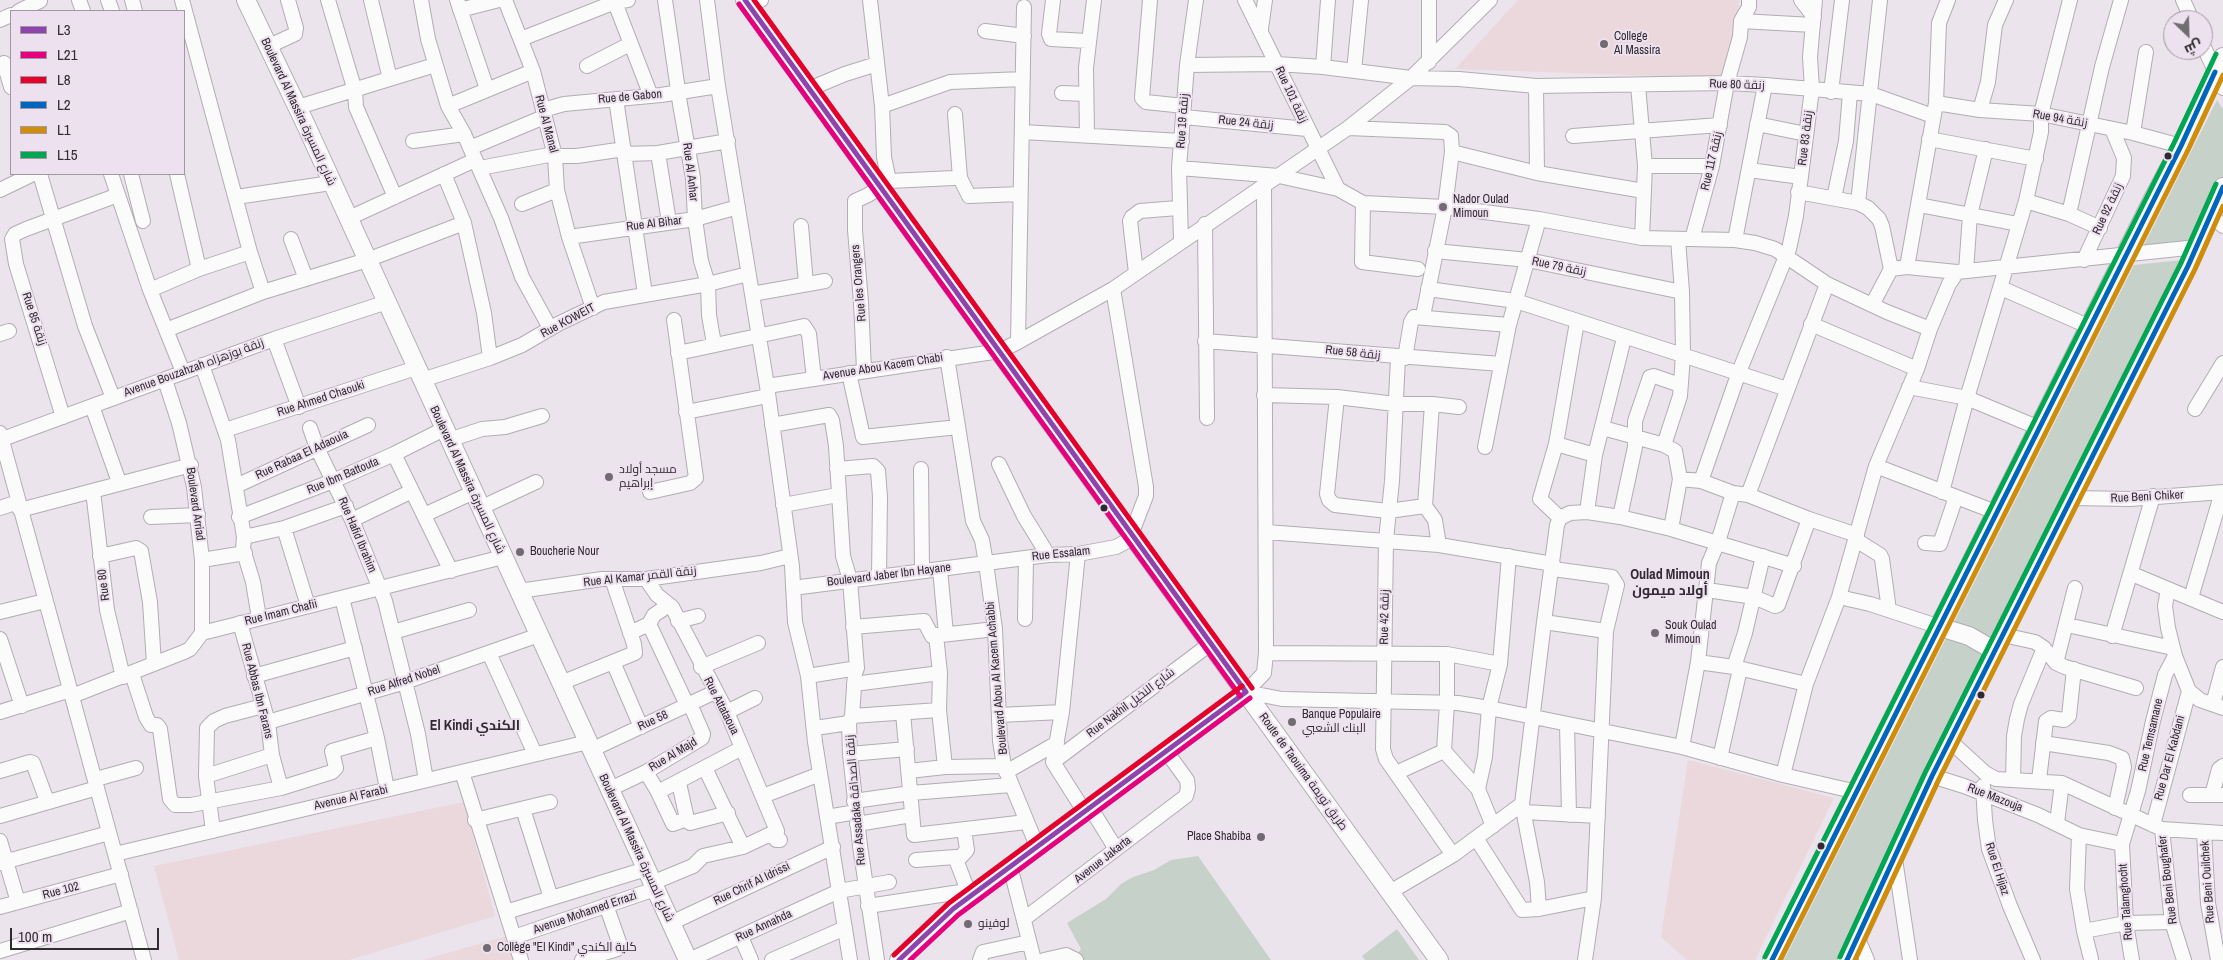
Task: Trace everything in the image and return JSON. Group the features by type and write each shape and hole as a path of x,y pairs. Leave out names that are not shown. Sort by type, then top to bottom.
{"main road":[{"name":"Boulevard Al Massira شارع المسيرة","path":"246,0 298,107 331,183 349,218 688,960"},
{"name":"Route de Taouima طريق تويمة","path":"751,2 809,89 884,184 1000,351 1439,960"},
{"path":"1772,960 1998,513 2181,146 2219,65"},
{"path":"1847,960 1932,776 2197,247 2217,220 2223,187"},
{"path":"1940,627 1969,636 1995,651"},
{"path":"898,960 968,894 1010,866 1246,692"}],"street":[{"path":"267,46 295,34 296,28 288,0"},
{"path":"328,0 354,91 356,107 395,197"},
{"path":"370,0 390,79"},
{"path":"421,0 435,65 448,106 464,134 501,218 522,277 550,328"},
{"path":"487,89 459,5 499,0"},
{"name":"Rue Al Manal","path":"506,0 533,71 554,155 557,190 569,237 593,308"},
{"name":"Rue Al Anhar","path":"665,0 684,129 689,148 695,219 701,261 708,284 709,315 714,344"},
{"path":"707,0 718,86 768,391 790,556 798,635 808,676 820,774 834,847 850,960"},
{"path":"870,0 882,106 884,184 960,178"},
{"path":"1054,0 1049,34 1051,39 1088,41"},
{"path":"1087,135 1086,68 1094,0"},
{"name":"Rue 24 زنقة","path":"1150,0 1141,95 1143,101 1184,112 1307,129"},
{"name":"Rue 19 زنقة","path":"1181,242 1178,208 1179,168 1187,65 1196,0"},
{"name":"Rue 101 زنقة","path":"1245,0 1261,29 1307,129 1338,189"},
{"path":"1261,29 1265,0"},
{"path":"1322,67 1328,0"},
{"path":"1354,72 1361,0"},
{"path":"1429,0 1429,62"},
{"name":"Rue 117 زنقة","path":"1692,239 1712,166 1727,83 1740,37 1741,21 1749,7 1749,0"},
{"path":"1801,0 1814,21"},
{"name":"Rue 83 زنقة","path":"1701,481 1739,372 1786,257 1796,216 1812,89 1810,57 1815,0"},
{"path":"1831,92 1842,0"},
{"path":"1858,203 1880,0"},
{"path":"1907,267 1935,110 1938,34 1942,11 1948,0"},
{"path":"1980,110 1988,82 1995,25 2006,0"},
{"path":"1942,492 1967,398 2026,201 2041,132 2041,114 2070,0"},
{"path":"2069,214 2109,37 2121,0"},
{"path":"521,39 619,1 630,44 651,96"},
{"path":"1000,351 1113,289 1205,224 1348,128 1429,62 1484,3"},
{"path":"21,10 40,4"},
{"path":"1018,342 1024,6"},
{"path":"185,11 250,252 263,292"},
{"path":"1741,21 1814,21"},
{"path":"985,31 1024,36"},
{"path":"587,66 630,44"},
{"path":"2133,133 2146,52"},
{"path":"5,62 10,83"},
{"path":"809,89 845,74 877,64"},
{"name":"Rue 80 زنقة","path":"1187,65 1277,64 1322,67 1411,78 1459,79 1536,86 1727,83 1765,85 1871,94 1935,110"},
{"path":"298,107 435,65"},
{"path":"2219,65 2223,88"},
{"path":"448,106 533,71"},
{"path":"882,106 950,82 1023,79"},
{"path":"1638,85 1645,166 1642,238"},
{"path":"1735,240 1765,85"},
{"name":"Rue de Gabon","path":"475,159 543,113 564,104 651,96 718,86"},
{"path":"1536,86 1537,173"},
{"path":"1062,93 1086,94"},
{"path":"1834,198 1846,141 1850,93"},
{"path":"616,99 645,294"},
{"name":"Rue 94 زنقة","path":"1935,110 1980,110 2041,114 2133,133 2181,146"},
{"path":"955,114 960,178 969,196 1020,194"},
{"path":"1757,124 1806,134"},
{"path":"1573,136 1720,125"},
{"path":"1348,128 1445,132 1451,136 1452,152 1445,207 1423,316 1509,325"},
{"name":"Rue 92 زنقة","path":"2084,260 2123,176 2124,158 2112,129"},
{"path":"1022,132 1182,141"},
{"path":"413,141 464,134"},
{"path":"1929,139 2036,159"},
{"path":"349,218 475,159 554,155 577,156 624,151 658,153 728,141"},
{"path":"1783,775 1806,684 1839,597 1876,466 1917,369 1930,329 1949,284 1961,272 1970,215 1986,149"},
{"path":"1452,152 1537,173 1644,191"},
{"path":"658,153 668,222"},
{"path":"1645,166 1712,166"},
{"path":"1179,168 1279,176 1338,189 1363,203 1445,207 1539,220 1642,238 1735,240 1766,246 1827,284 1930,329"},
{"path":"1749,170 1801,177"},
{"path":"444,174 464,223 484,313 490,358"},
{"path":"0,190 31,175"},
{"path":"40,175 85,326 114,398"},
{"path":"111,175 150,290 182,372"},
{"path":"131,175 143,221"},
{"path":"177,175 198,269"},
{"path":"236,197 247,198 331,183"},
{"name":"Rue les Orangers","path":"864,370 854,217 855,201 884,184"},
{"path":"1246,692 1264,673 1266,653 1264,185"},
{"path":"522,204 557,190"},
{"path":"1798,192 1858,203 1868,208 1879,219 1891,269 1872,305"},
{"path":"54,218 118,195"},
{"path":"2026,201 2069,214 2100,228"},
{"path":"1363,203 1362,262 1418,269"},
{"path":"1919,204 2018,224"},
{"name":"Rue Al Bihar","path":"569,237 635,226 695,219 738,207"},
{"path":"1136,273 1130,221 1132,217 1140,211 1178,208"},
{"name":"Rue 85 زنقة","path":"54,218 15,234 11,244 63,416"},
{"path":"1485,447 1509,325 1539,220"},
{"path":"166,330 263,292 367,260 464,223"},
{"path":"1205,224 1207,418"},
{"path":"801,226 806,284"},
{"path":"292,239 306,279"},
{"path":"1664,445 1680,385 1683,355 1682,292 1678,239"},
{"path":"1891,269 1907,267 1961,272 2084,260 2126,253 2197,247"},
{"name":"Rue 79 زنقة","path":"1435,251 1528,260 1682,292"},
{"path":"150,290 198,269 250,252"},
{"name":"Rue KOWEIT","path":"419,374 490,358 532,340 550,328 604,302 708,284 748,274"},
{"path":"752,294 825,281"},
{"path":"1748,495 1810,324 1827,284"},
{"path":"2001,288 2090,327"},
{"path":"1113,289 1146,487 1146,496 1132,535"},
{"path":"1428,289 1516,301 1624,338 1739,372 1786,389"},
{"name":"Avenue Bouzahzah زنقة بوزهزاه","path":"1,437 165,380 182,372 274,339 387,302"},
{"name":"Rue 42 زنقة","path":"1423,316 1412,319 1401,358 1396,404 1386,540 1383,749 1386,759 1452,855"},
{"path":"650,492 690,483 696,479 674,320"},
{"path":"1560,518 1540,499 1556,444 1577,322"},
{"path":"1810,324 1917,369"},
{"path":"678,353 802,326 806,327 808,334 814,378"},
{"path":"1587,512 1595,455 1624,338"},
{"path":"274,339 299,407"},
{"name":"Rue 58 زنقة","path":"1205,342 1266,344 1401,358 1501,364"},
{"name":"Avenue Abou Kacem Chabi","path":"686,412 814,378 947,357 1000,351"},
{"name":"Boulevard Abou Al Kacem Achabbi","path":"947,357 972,521 982,540 986,563 995,629 999,716 1007,774 1037,846"},
{"path":"2195,409 2223,363"},
{"path":"202,365 225,430 244,537 242,543 259,618"},
{"path":"849,373 862,437 868,438 958,427"},
{"name":"Rue Ahmed Chaouki","path":"225,430 299,407 419,374"},
{"path":"1620,517 1635,439 1635,421 1650,377 1654,376 1680,385"},
{"name":"Boulevard Arriad","path":"165,380 190,465 198,515 202,560 202,633"},
{"path":"1909,387 1967,398 2039,428"},
{"path":"1264,395 1337,397 1396,404 1459,406"},
{"path":"1337,397 1328,497 1335,505 1388,510 1425,506"},
{"path":"1432,404 1425,506 1435,520 1439,544"},
{"path":"92,406 119,482"},
{"name":"Rue Assadaka زنقة الصداقة","path":"772,425 829,415 831,417 837,469 843,556 850,580 857,668 851,719 850,754 865,886 876,960"},
{"name":"Rue Ibm Battouta","path":"239,517 447,434 482,428 505,427 542,416"},
{"name":"Rue Rabaa El Adaouia","path":"236,486 368,425"},
{"name":"Rue Hafid Ibrahim","path":"310,428 317,448 346,506 380,588 418,734 426,780"},
{"path":"1603,428 1635,439 1664,445 1675,450 1680,479 1671,529"},
{"path":"1,437 144,960"},
{"path":"1556,444 1595,455"},
{"path":"394,454 451,571"},
{"path":"999,464 1024,516 1048,555"},
{"path":"0,508 94,491 119,482 190,465"},
{"path":"837,469 873,466 878,471 879,577"},
{"path":"1876,466 1998,513"},
{"path":"920,469 922,571"},
{"path":"1680,479 1701,481 1733,493 1748,495 1857,537 1880,555 1882,559 1889,610"},
{"path":"424,515 536,482"},
{"name":"Rue 80","path":"94,491 106,610 127,675 146,717 151,725 158,726 160,729 170,801 179,806 208,802"},
{"path":"352,520 412,491"},
{"path":"2191,598 2223,492"},
{"name":"Rue Beni Chiker","path":"2072,498 2130,499 2223,492"},
{"path":"1682,746 1698,662 1709,563 1718,542 1733,493"},
{"path":"783,505 838,494"},
{"path":"2112,636 2132,574 2153,496"},
{"path":"1925,543 1940,544 1956,497"},
{"path":"244,537 284,528 346,506"},
{"path":"1539,909 1538,882 1523,808 1544,622 1557,525 1560,518 1570,513 1587,512 1620,517 1718,542 1794,566"},
{"path":"151,517 198,515"},
{"path":"1707,590 1754,597 1775,606 1778,605 1794,566 1809,519"},
{"path":"284,528 308,606"},
{"path":"1266,532 1439,544 1509,556 1614,579 1617,589 1606,631 1600,730 1594,898 1585,960"},
{"name":"Rue Essalam","path":"986,563 1048,555 1078,554 1123,544 1132,535"},
{"path":"100,556 136,548 141,551 150,602 154,664"},
{"path":"202,560 245,554"},
{"path":"1078,554 1062,712 1053,762 1116,849"},
{"name":"Rue Al Kamar زنقة القمر","path":"519,592 612,579 646,578 761,563 790,556"},
{"path":"1478,789 1485,757 1489,708 1500,664 1509,556"},
{"path":"1720,758 1737,668 1763,556"},
{"name":"Rue Imam Chafii","path":"202,633 503,557"},
{"path":"1025,619 1026,558"},
{"name":"Boulevard Jaber Ibn Hayane","path":"793,588 986,563"},
{"path":"940,569 937,632 940,673 939,710 945,767"},
{"path":"2132,574 2223,612"},
{"name":"Rue Attataoua","path":"646,578 657,595 669,605 727,712 779,835 743,846"},
{"path":"561,683 628,656 636,650 612,579"},
{"path":"2056,663 2075,588"},
{"path":"2168,589 2165,614 2174,652 2189,691 2196,698 2218,706 2223,668"},
{"path":"1839,597 1889,610 1940,627"},
{"path":"342,598 388,789"},
{"path":"0,612 45,600"},
{"path":"630,633 649,624 654,616 669,605"},
{"path":"393,632 468,610"},
{"path":"678,621 698,616"},
{"path":"853,627 924,621 937,632 995,629"},
{"path":"1544,622 1606,631"},
{"name":"Rue Abbas Ibn Farans","path":"240,624 268,722 272,755 281,788"},
{"path":"649,624 688,705"},
{"path":"2067,625 2174,652"},
{"path":"0,712 71,693 127,675 190,649 202,633"},
{"name":"Rue Alfred Nobel","path":"268,722 405,682 538,635"},
{"path":"2003,635 2036,642 2044,648 2056,663 2136,688"},
{"path":"0,639 22,706"},
{"path":"701,666 758,643"},
{"name":"Rue Nakhil شارع النخيل","path":"1053,762 1210,644"},
{"path":"254,676 354,648"},
{"path":"2012,780 2014,736 2019,711 2044,648"},
{"name":"Rue Temsamane","path":"2122,844 2131,816 2165,675 2174,652"},
{"path":"489,653 535,754"},
{"path":"1266,653 1446,654 1500,664"},
{"path":"1446,654 1447,703 1444,751 1478,789 1493,826"},
{"path":"613,662 641,727"},
{"path":"1698,662 1737,668 1806,684"},
{"path":"808,676 857,668"},
{"path":"2039,780 2042,743 2047,719 2064,720 2070,716 2074,669"},
{"path":"854,684 940,673"},
{"name":"Rue Dar El Kabdani","path":"2157,827 2189,691"},
{"name":"Rue 58","path":"590,746 641,727 715,692"},
{"path":"1246,692 1282,699 1447,703 1489,708 1682,746 1783,775 1857,792"},
{"path":"727,712 755,698"},
{"name":"Rue Al Majd","path":"610,789 648,776 703,736 688,705"},
{"path":"213,830 206,776 206,738 209,725 244,709 263,706"},
{"path":"815,728 851,719 939,710"},
{"path":"999,716 1062,712"},
{"path":"903,713 914,835 1026,822"},
{"path":"1567,724 1569,815"},
{"path":"208,802 281,788 334,771 332,752 377,738"},
{"path":"1950,741 1985,773 1996,779 2039,780 2062,783 2157,827 2204,833 2223,833"},
{"path":"827,817 856,812 911,793 1007,774 1057,743"},
{"path":"2042,743 2120,756 2124,761 2124,767 2115,808"},
{"name":"Avenue Al Farabi","path":"115,854 535,754 590,746"},
{"path":"658,792 679,783 742,748"},
{"path":"850,754 907,749"},
{"name":"Avenue Jakarta","path":"1024,919 1182,799 1188,792 1188,783 1166,751"},
{"path":"1396,773 1444,751"},
{"path":"206,776 272,755"},
{"path":"0,771 30,762 33,763 47,801"},
{"path":"2190,795 2217,795 2219,769 2223,766"},
{"path":"909,771 945,767 1007,774"},
{"path":"0,816 96,784 136,768"},
{"path":"506,912 604,881 651,880 694,865 703,856 743,846 705,768"},
{"path":"462,772 521,960"},
{"name":"Rue El Hijaz","path":"1985,773 1982,794 1987,836 1993,861 2033,960"},
{"path":"763,796 820,774"},
{"path":"648,776 673,824 688,819"},
{"name":"Rue Mazouja","path":"1932,776 2057,824 2079,835 2122,844"},
{"path":"679,783 688,819 692,823 728,813"},
{"path":"2057,824 2062,783"},
{"path":"476,820 550,802"},
{"path":"1390,892 1452,855 1493,826 1523,808 1569,815 1598,816"},
{"path":"523,809 551,898"},
{"path":"856,812 912,815"},
{"name":"Rue Beni Boughafer","path":"2157,827 2172,922 2184,960"},
{"path":"957,861 967,850 964,829"},
{"path":"3,862 109,833"},
{"name":"Rue Beni Ouilchek","path":"2204,833 2208,903 2218,960"},
{"path":"2079,835 2077,889 2091,959"},
{"path":"1476,838 1522,910 1539,909 1594,898"},
{"path":"0,841 3,862 18,902"},
{"name":"Rue Talamghocht","path":"2122,844 2126,923 2132,960"},
{"name":"Rue Chrif Al Idrissi","path":"671,923 834,847"},
{"path":"868,906 968,894 954,856 916,860"},
{"path":"1894,859 1910,960"},
{"path":"1010,866 1034,960"},
{"name":"Rue 102","path":"0,907 121,874"},
{"name":"Avenue Mohamed Errazi","path":"514,937 609,904 651,880"},
{"path":"582,960 617,948 620,945 604,881"},
{"name":"Rue Annahda","path":"688,960 839,892 889,882"},
{"path":"568,893 576,915"},
{"path":"0,950 131,911"},
{"path":"2084,931 2126,923 2172,922"},
{"path":"772,960 845,928"},
{"path":"741,937 751,960"},
{"path":"1858,939 1867,960"},
{"path":"980,960 982,952 1029,942"},
{"path":"1044,960 1066,955 1076,960"}],"shaded area":[{"name":"College Al Massira","path":"1518,0 1739,0 1738,19 1720,78 1455,69"},
{"path":"2217,100 2223,109 2223,186 2193,241 2144,245"},
{"path":"2182,260 1843,960 1784,960 2134,265"},
{"path":"1688,760 1834,798 1755,960 1687,960 1661,937"},
{"path":"464,802 495,916 349,960 179,960 154,866"},
{"path":"1198,856 1271,960 1079,960 1076,956 1081,949 1067,923 1106,899 1121,884 1133,877 1154,870 1171,860"},
{"path":"1397,929 1419,960 1365,960 1362,956"},
{"name":"Collège \"El Kindi\" كلية الكندي","path":"507,936 513,960 423,960"}],"transit line":[{"name":"L3","path":"745,0 1246,692"},
{"name":"L8","path":"754,0 1252,688"},
{"name":"L21","path":"739,4 1240,696"},
{"name":"L15","path":"1765,957 2174,143 2216,54"},
{"name":"L2","path":"1772,960 2181,146 2215,72"},
{"name":"L1","path":"1780,960 2188,150 2223,75"},
{"name":"L15","path":"1840,957 1925,773 2181,263 2216,184"},
{"name":"L2","path":"1847,960 1932,776 2188,266 2223,187"},
{"name":"L1","path":"1855,960 1939,779 2195,269 2223,206"},
{"name":"L8","path":"894,955 949,903 1242,686"},
{"name":"L3","path":"899,960 953,909 1246,692"},
{"name":"L21","path":"910,960 958,915 1250,698"}],"place":[{"name":"College Al Massira","path":"1604,44"},
{"name":"Nador Oulad Mimoun","path":"1443,207"},
{"name":"مسجد أولاد إبراهيم","path":"609,477"},
{"name":"Boucherie Nour","path":"520,552"},
{"name":"Souk Oulad Mimoun","path":"1655,633"},
{"name":"Banque Populaire البنك الشعبي","path":"1292,722"},
{"name":"Place Shabiba","path":"1261,837"},
{"name":"لوفينو","path":"968,924"},
{"name":"Collège \"El Kindi\" كلية الكندي","path":"487,948"}],"district":[{"name":"Oulad Mimoun أولاد ميمون","path":"1670,584"},
{"name":"El Kindi الكندي","path":"475,726"}]}
